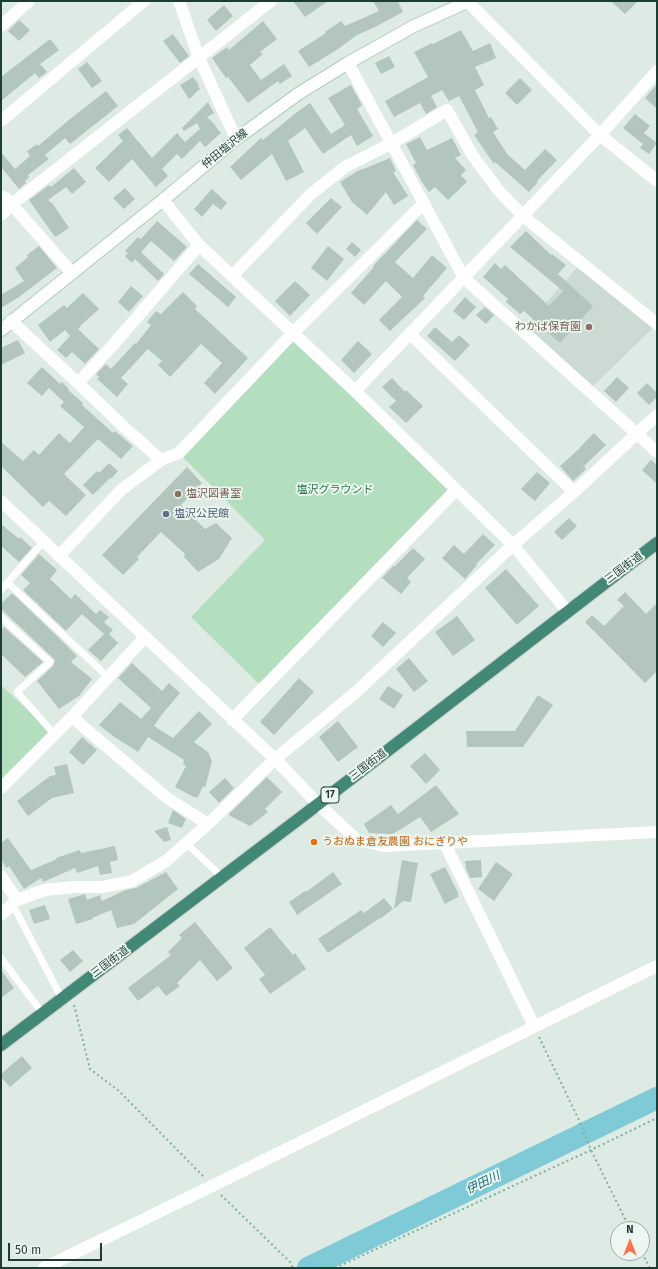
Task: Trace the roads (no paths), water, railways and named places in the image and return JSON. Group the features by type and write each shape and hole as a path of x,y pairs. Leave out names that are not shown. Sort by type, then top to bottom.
{"highway":[{"name":"三国街道","path":"1,1045 318,804 566,611 657,543"}],"street":[{"path":"1,26 29,1"},
{"path":"1,121 144,1"},
{"path":"179,1 198,58 236,139"},
{"path":"1,215 12,204 271,1"},
{"path":"468,1 600,136 657,181"},
{"name":"仲田塩沢線","path":"1,330 163,200 236,139 298,94 348,63 412,27 468,1"},
{"path":"348,63 464,278 657,452"},
{"path":"356,391 600,136 657,71"},
{"path":"232,276 311,194 345,167 392,143 447,110 473,156 499,191 523,216 657,324"},
{"path":"1,196 12,204 72,273"},
{"path":"163,200 198,245 356,391 514,545 566,611"},
{"path":"59,556 121,490 161,460 179,453 293,333 424,203"},
{"path":"78,383 114,344 198,245"},
{"path":"11,321 161,460"},
{"path":"410,334 574,492"},
{"path":"1,915 15,902 45,890 74,887 103,887 132,881 166,861 208,824 275,759 355,693 514,545 657,415"},
{"path":"232,720 456,490"},
{"path":"1,501 275,759 318,804 357,840 384,846 657,832"},
{"path":"1,788 72,717 145,637"},
{"path":"72,717 167,798 208,824"},
{"path":"444,844 534,1026"},
{"path":"1,876 15,902"},
{"path":"44,1268 657,966"}],"lane":[{"path":"1,590 44,541"},
{"path":"8,583 108,677"},
{"path":"1,617 50,662 17,692 54,734"},
{"path":"186,843 222,877"},
{"path":"15,902 66,996"},
{"path":"1,958 43,1014"}],"waterway":[{"name":"伊田川","path":"308,1268 657,1098"}],"place":[{"name":"わかば保育園","path":"589,327"},
{"name":"塩沢図書室","path":"178,494"},
{"name":"塩沢公民館","path":"166,514"},
{"name":"うおぬま倉友農園 おにぎりや","path":"314,842"}],"park label":[{"name":"塩沢グラウンド","path":"335,490"}]}
